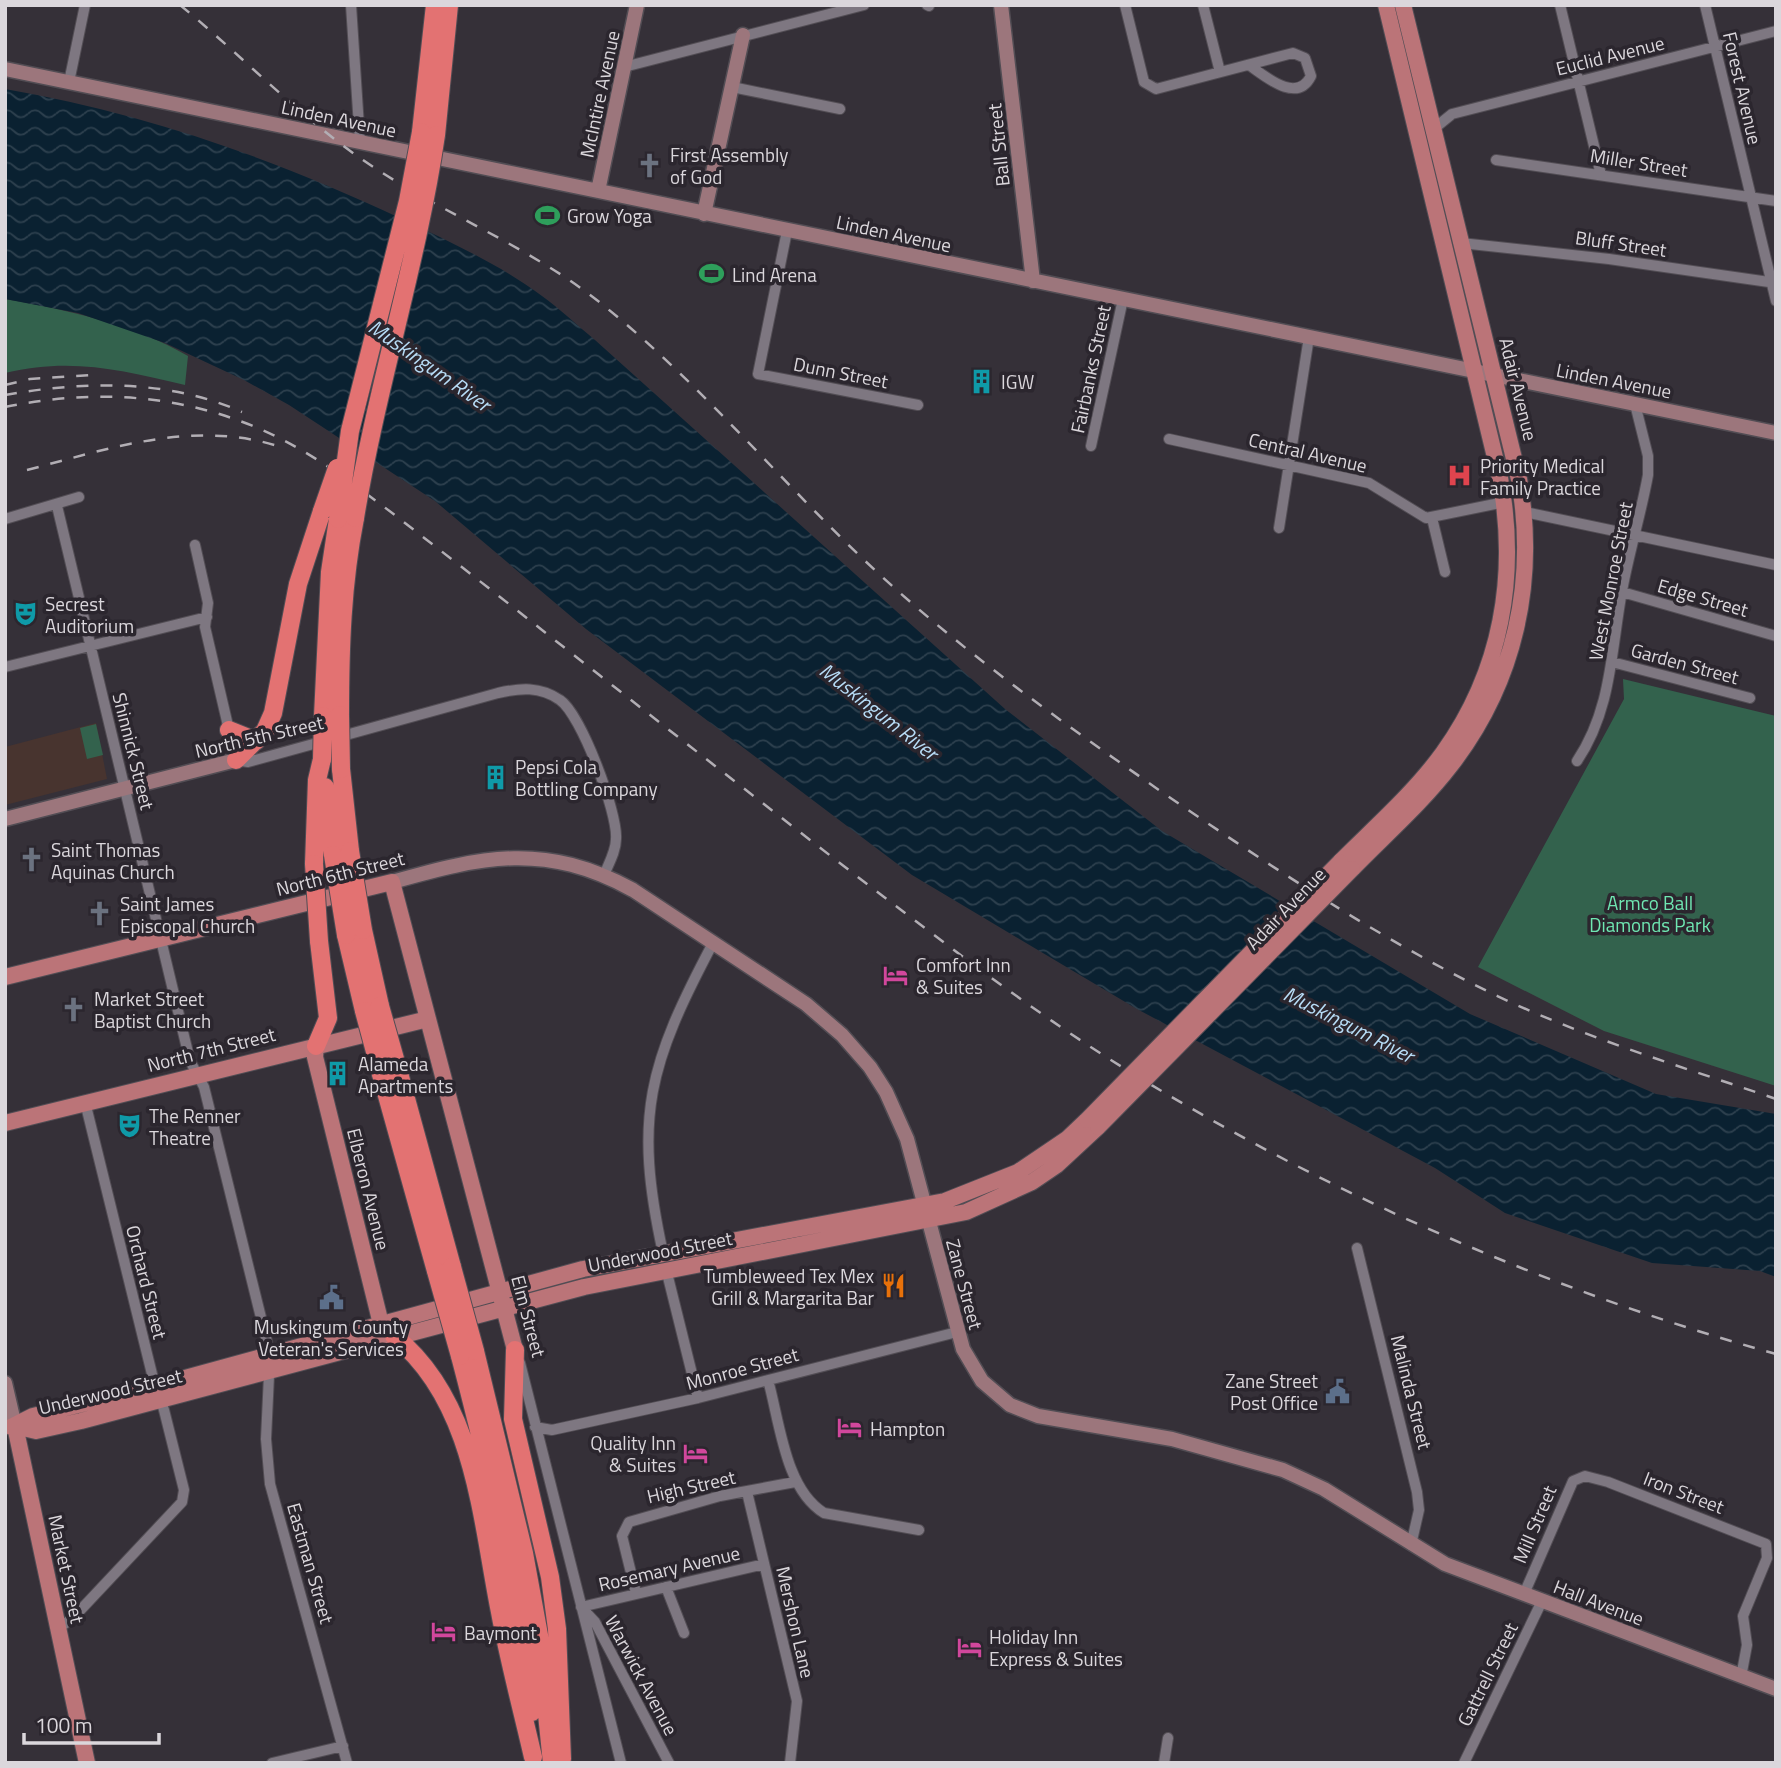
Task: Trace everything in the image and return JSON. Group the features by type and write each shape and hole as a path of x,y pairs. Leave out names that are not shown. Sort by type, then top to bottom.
{"highway":[{"path":"236,760 256,741 273,713 286,634 298,584 339,516 364,463 425,212 435,5"},
{"path":"316,1046 328,1018 314,864 317,779 331,715 340,638 344,574 339,516 350,431 408,201 428,134 449,5"},
{"path":"331,715 341,769 341,853"},
{"path":"229,730 256,741"},
{"path":"322,759 372,1008 524,1553 539,1636 552,1763"},
{"path":"387,1330 429,1374 461,1433 472,1468 504,1634 533,1760"},
{"path":"515,1350 512,1402 515,1432 550,1577 558,1629 562,1763"},
{"path":"468,1354 512,1573 533,1715 533,1760"}],"main road":[{"name":"McIntire Avenue","path":"598,191 637,5"},
{"name":"Ball Street","path":"1001,5 1032,281"},
{"name":"Adair Avenue","path":"1237,980 1346,866 1427,773 1461,725 1477,695 1499,633 1505,601 1508,530 1505,502 1386,5"},
{"name":"Adair Avenue","path":"1346,866 1450,767 1476,730 1494,697 1519,622 1524,587 1525,512 1403,5"},
{"path":"704,214 743,35"},
{"name":"Linden Avenue","path":"5,69 1776,433"},
{"name":"North 5th Street","path":"5,819 236,760"},
{"name":"North 6th Street","path":"5,977 501,858 547,859 604,875"},
{"name":"Zane Street","path":"604,875 806,1004 857,1051 896,1112 911,1151 957,1332 970,1363 982,1381 1023,1411 1058,1421 1172,1439 1283,1471 1324,1489 1411,1545"},
{"name":"Elm Street","path":"392,882 515,1350"},
{"name":"Underwood Street","path":"10,1427 33,1416 159,1394 663,1253 926,1214 966,1212 1012,1193 1057,1165 1093,1124 1237,980"},
{"name":"North 7th Street","path":"5,1123 428,1019"},
{"name":"Elberon Avenue","path":"316,1046 315,1056 387,1330"},
{"name":"Underwood Street","path":"502,1299 666,1269 926,1214"},
{"name":"Market Street","path":"5,1383 10,1427 87,1763"},
{"name":"Hall Avenue","path":"1411,1545 1445,1564 1776,1689"}],"street":[{"path":"69,82 85,5"},
{"path":"351,5 360,142"},
{"path":"624,67 864,5"},
{"path":"1125,5 1144,82 1150,88 1156,89 1293,53 1305,58 1311,76 1303,88 1296,90 1272,80 1250,65"},
{"path":"1203,5 1220,72"},
{"path":"1560,5 1601,175"},
{"name":"Forest Avenue","path":"1705,5 1776,301"},
{"name":"Euclid Avenue","path":"1417,135 1433,131 1452,114 1776,31"},
{"path":"732,87 840,109"},
{"path":"1427,104 1452,114"},
{"name":"Miller Street","path":"1496,160 1776,201"},
{"name":"Dunn Street","path":"787,231 758,374 918,405"},
{"name":"Bluff Street","path":"1461,243 1609,259 1773,283"},
{"name":"Fairbanks Street","path":"1091,446 1123,299"},
{"path":"1279,528 1309,337"},
{"name":"West Monroe Street","path":"1577,761 1591,741 1605,704 1622,593 1648,475 1648,456 1635,404"},
{"name":"Central Avenue","path":"1169,439 1369,483 1426,518 1432,518"},
{"path":"5,519 57,506 79,497"},
{"path":"1445,572 1432,518 1505,502"},
{"name":"Shinnick Street","path":"57,506 190,1061 204,1087 271,1362"},
{"path":"1525,512 1776,565"},
{"path":"195,545 208,603 205,627 236,760"},
{"name":"Edge Street","path":"1622,593 1776,636"},
{"path":"5,667 207,617"},
{"name":"Garden Street","path":"1612,662 1750,698"},
{"name":"North 5th Street","path":"236,760 248,762 522,688 536,689 561,700 580,723 615,826 615,849 604,875"},
{"path":"663,1253 648,1177 648,1123 652,1093 669,1030 713,943"},
{"name":"Orchard Street","path":"58,1628 72,1619 182,1502 184,1490 85,1102"},
{"name":"Malinda Street","path":"1357,1248 1417,1492 1419,1510 1411,1545"},
{"path":"666,1269 698,1398"},
{"name":"Monroe Street","path":"536,1427 552,1430 698,1398 957,1332"},
{"name":"Elm Street","path":"515,1350 621,1763"},
{"name":"Eastman Street","path":"271,1362 266,1439 270,1483 347,1763"},
{"path":"768,1380 795,1482 812,1505 824,1513 919,1530"},
{"name":"Iron Street","path":"1585,1476 1762,1541 1768,1547 1768,1558 1743,1616 1747,1645 1741,1677"},
{"name":"Mill Street","path":"1524,1594 1569,1486 1576,1478 1585,1476"},
{"name":"High Street","path":"636,1593 622,1536 629,1522 646,1515 795,1482"},
{"name":"Mershon Lane","path":"747,1492 797,1701 790,1763"},
{"name":"Rosemary Avenue","path":"581,1607 764,1564"},
{"path":"666,1587 684,1633"},
{"name":"Gattrell Street","path":"1464,1763 1542,1601"},
{"name":"Warwick Avenue","path":"581,1607 595,1622 669,1763"},
{"path":"1164,1763 1168,1738"},
{"path":"272,1763 343,1746"}],"shaded area":[{"path":"96,723 107,779 5,805 5,747"}],"green space":[{"path":"5,299 100,320 167,345 188,356 185,385 96,367 52,366 5,373"},
{"name":"Armco Ball Diamonds Park","path":"1623,679 1776,716 1776,1086 1604,1031 1478,967 1624,699"},
{"path":"96,724 103,755 87,759 80,728"}],"water":[{"name":"Muskingum River","path":"5,89 108,111 208,140 257,158 354,197 438,236 526,284 595,340 1005,709 1162,831 1470,1014 1656,1094 1776,1114 1776,1277 1760,1271 1652,1263 1505,1213 1435,1168 1137,1009 912,875 586,629 435,501 289,405 244,380 165,343 78,313 5,299"}],"railway":[{"path":"180,5 336,141 420,195 545,264 603,305 680,373 825,521 899,592 1057,718 1156,788 1278,870 1447,971 1560,1023 1776,1099"},
{"path":"5,385 30,379 92,375"},
{"path":"5,395 65,387 155,388 185,393 242,412"},
{"path":"5,407 66,398 158,401 218,414 287,442 343,477 396,516 962,956 1127,1070 1280,1157 1441,1234 1608,1301 1776,1354"},
{"path":"27,470 122,446 185,436 249,439 281,447"}],"place":[{"name":"First Assembly of God","path":"650,165"},
{"name":"Grow Yoga","path":"547,215"},
{"name":"Lind Arena","path":"712,274"},
{"name":"IGW","path":"981,381"},
{"name":"Priority Medical Family Practice","path":"1460,476"},
{"name":"Secrest Auditorium","path":"25,614"},
{"name":"Pepsi Cola Bottling Company","path":"495,777"},
{"name":"Saint Thomas Aquinas Church","path":"31,860"},
{"name":"Saint James Episcopal Church","path":"100,914"},
{"name":"Comfort Inn & Suites","path":"896,975"},
{"name":"Market Street Baptist Church","path":"74,1009"},
{"name":"Alameda Apartments","path":"338,1074"},
{"name":"The Renner Theatre","path":"129,1126"},
{"name":"Tumbleweed Tex Mex Grill & Margarita Bar","path":"894,1286"},
{"name":"Muskingum County Veteran's Services","path":"331,1298"},
{"name":"Zane Street Post Office","path":"1338,1391"},
{"name":"Hampton","path":"850,1428"},
{"name":"Quality Inn & Suites","path":"696,1453"},
{"name":"Baymont","path":"444,1632"},
{"name":"Holiday Inn Express & Suites","path":"969,1647"}]}
